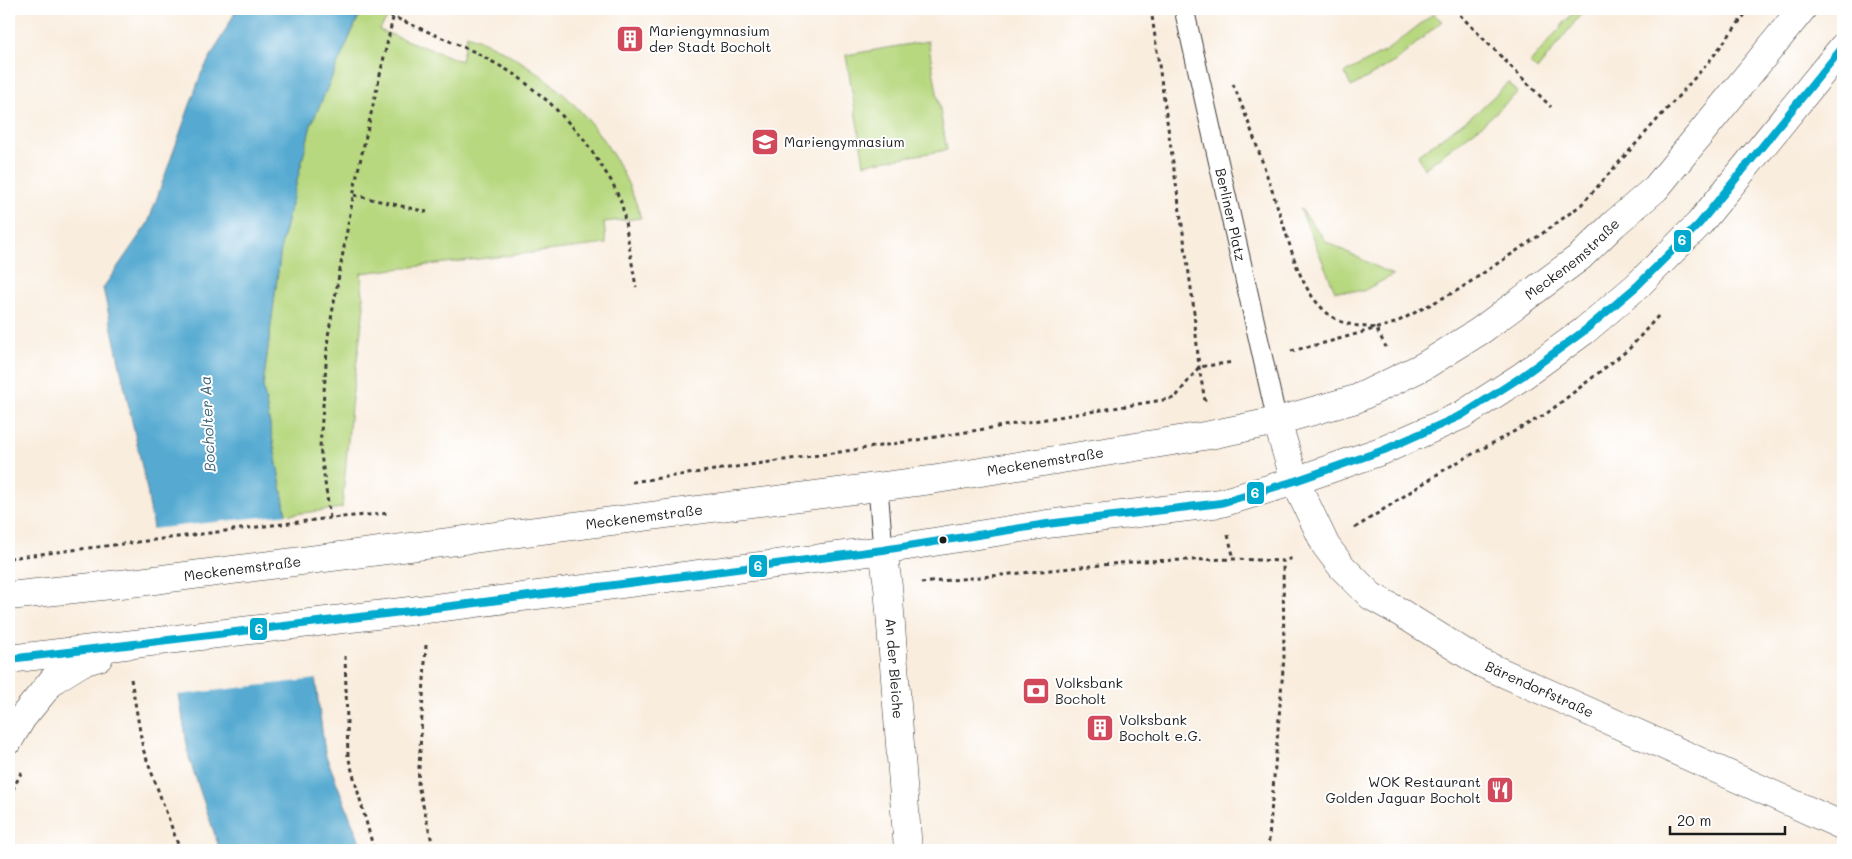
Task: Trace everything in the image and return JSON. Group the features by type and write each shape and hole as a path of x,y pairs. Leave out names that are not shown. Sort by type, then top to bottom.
{"main road":[{"name":"Meckenemstraße","path":"9,596 139,582 878,487 1210,435 1277,421 1356,399 1424,366 1480,331 1580,257 1614,224 1656,188 1802,9"},
{"path":"9,660 340,620 884,550 1048,524 1221,503 1295,481 1384,450 1462,414 1521,377 1584,330 1637,286 1699,224 1843,47"},
{"path":"1277,421 1295,481"},
{"name":"Bärendorfstraße","path":"1295,481 1326,546 1342,567 1371,596 1480,663 1843,826"},
{"name":"An der Bleiche","path":"884,550 908,850"},
{"path":"9,740 22,718 53,680 82,662 144,644"}],"lane":[{"name":"Berliner Platz","path":"1184,9 1277,421"},
{"name":"An der Bleiche","path":"878,487 884,550"}],"path":[{"path":"376,9 475,52 516,75 550,103 583,138 612,182 622,204 636,287"},
{"path":"9,558 330,518 320,447 328,336 354,195 395,9"},
{"path":"631,482 874,447 1175,398 1199,367 1193,302 1150,9"},
{"path":"1454,9 1551,107"},
{"path":"1199,367 1262,358 1395,323 1458,290 1581,205 1708,63 1749,9"},
{"path":"1229,75 1245,111 1309,295 1325,311 1346,324 1376,328"},
{"path":"354,195 427,212"},
{"path":"1376,328 1400,377"},
{"path":"1326,546 1447,468 1428,430"},
{"path":"1234,559 1284,561 1284,657 1268,850"},
{"path":"426,645 418,785 434,850"},
{"path":"345,656 348,756 374,850"},
{"path":"131,678 143,749 180,850"}],"green space":[{"path":"362,9 394,9 379,30 461,61 467,35 498,48 552,84 576,106 597,131 615,158 630,187 641,218 604,222 606,244 361,273 364,307 351,406 342,508 286,515 263,386 282,241 311,125"},
{"path":"1576,9 1585,9 1537,70 1530,63"},
{"path":"1433,14 1442,21 1396,61 1351,87 1345,73 1387,50"},
{"path":"928,41 947,150 864,164 846,55"},
{"path":"1509,82 1517,93 1482,125 1424,169 1418,155 1476,113"},
{"path":"1300,208 1327,242 1393,275 1363,291 1335,291"}],"water":[{"name":"Bocholter Aa","path":"237,9 362,9 311,125 282,241 263,386 314,669 325,753 363,850 220,850 189,758 147,490 103,288 148,223 201,74"}],"pier":[{"path":"289,514 317,679 177,695 151,529"}],"transit line":[{"name":"6","path":"9,659 468,604 883,550 1047,524 1221,503 1295,481 1384,450 1462,415 1521,377 1584,331 1637,286 1699,224 1843,47"}],"place":[{"name":"Mariengymnasium der Stadt Bocholt","path":"630,39"},
{"name":"Mariengymnasium","path":"765,142"},
{"name":"Volksbank Bocholt","path":"1036,691"},
{"name":"Volksbank Bocholt e.G.","path":"1100,728"},
{"name":"WOK Restaurant Golden Jaguar Bocholt","path":"1500,790"}]}
